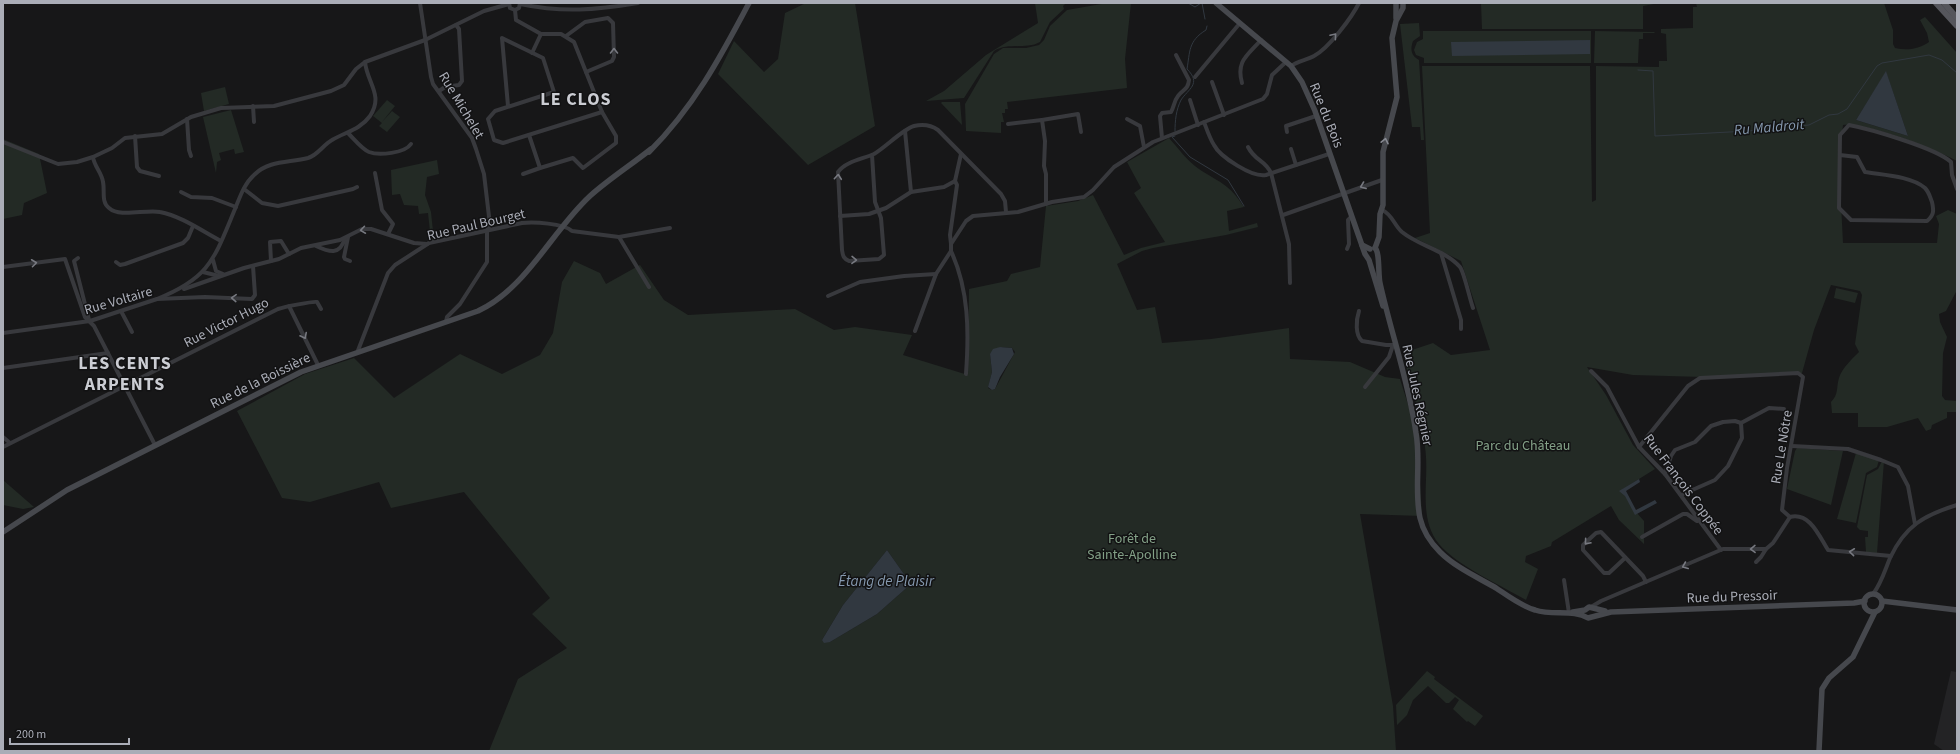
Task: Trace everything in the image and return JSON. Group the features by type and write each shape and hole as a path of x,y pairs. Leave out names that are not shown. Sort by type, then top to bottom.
{"main road":[{"path":"1936,3 1957,26"},
{"path":"1944,3 1957,18"}],"street":[{"name":"Rue Michelet","path":"420,3 431,77 472,138 484,174 490,225 487,230 487,262 460,304 447,317 446,322"},
{"path":"514,10 518,9 520,4 558,10 596,9 638,3"},
{"name":"Rue de la Boissière","path":"3,532 67,490 301,372 492,305 506,293 531,266 591,195 651,149 709,77 749,3"},
{"path":"951,244 966,221 973,216 1018,212 1046,204 1084,197 1093,190 1114,168 1144,147 1162,138 1263,99 1267,94 1272,75 1289,64 1315,56 1323,50 1351,19 1359,3"},
{"path":"1370,250 1379,237 1384,196 1382,180 1385,138 1395,111 1397,97 1392,38 1396,21 1396,3"},
{"path":"1396,21 1403,8 1403,3"},
{"path":"3,142 58,164 77,162 93,157 112,148 125,138 162,134 187,119 230,106 274,106 337,89 346,82 356,69 365,62 425,40 456,24 491,9 509,4 510,8 514,10 516,20 541,34 561,34 574,42 602,112 616,136 616,143 583,168 573,158 523,174"},
{"name":"Rue du Bois","path":"1220,4 1240,23 1289,64 1307,92 1362,245 1370,250"},
{"path":"566,36 585,22 608,18 613,23 614,56 612,61 586,72"},
{"path":"1195,77 1240,23"},
{"path":"439,91 445,87 459,85 462,81 459,29 456,24"},
{"path":"532,53 541,34"},
{"path":"508,106 502,38 543,58 554,92 495,111 488,119 494,140 503,143 602,112"},
{"path":"1242,83 1239,69 1242,63 1261,40"},
{"path":"1162,138 1160,116 1162,113 1170,112 1178,96 1187,89 1189,80 1176,55"},
{"path":"226,274 216,271 213,262 244,189 252,176 266,166 274,163 310,158 331,140 348,133 363,124 375,107 376,95 367,74 365,62"},
{"path":"1212,82 1224,115"},
{"path":"1190,100 1198,125"},
{"path":"253,106 254,122"},
{"path":"1008,124 1078,114 1081,132"},
{"path":"1287,132 1286,126 1316,116"},
{"path":"187,119 189,150 191,156"},
{"path":"1127,119 1140,126 1144,147"},
{"path":"1042,120 1045,141 1044,166 1046,204"},
{"path":"1204,122 1214,145 1222,156 1256,176 1271,173 1329,154"},
{"path":"872,154 875,202 881,218 884,255 879,259 850,261 845,259 843,256 838,172 858,159 872,154 912,126 929,125 938,130 1003,198 1006,212"},
{"path":"1840,155 1857,158 1865,172 1903,178 1925,188 1929,194 1934,210 1932,217 1927,221 1920,222 1905,219 1851,220 1839,208 1840,135 1849,125 1868,129 1932,151 1949,159 1951,162 1952,175 1957,188"},
{"path":"905,132 911,192"},
{"path":"348,133 370,153 380,154 404,150 412,144"},
{"path":"529,135 540,168"},
{"path":"135,136 137,167 140,171 160,176"},
{"path":"1248,147 1253,157 1265,164 1271,173 1283,215 1289,244 1290,283"},
{"path":"1291,149 1296,165"},
{"path":"961,154 956,181 957,185 950,235 951,252 959,269 965,292 967,349 966,374"},
{"path":"93,157 103,182 105,202 107,207 112,211 159,212 175,217 221,241"},
{"path":"375,173 382,210 393,224 388,234"},
{"path":"1283,215 1382,180"},
{"path":"840,216 869,214 878,211 911,192 944,187 956,181"},
{"path":"244,189 262,203 278,206 357,187"},
{"path":"181,192 191,197 212,198 236,207"},
{"path":"1382,210 1388,213 1403,233 1441,253 1461,268 1473,308"},
{"name":"Rue du Bois","path":"1347,248 1349,244 1348,220 1351,217"},
{"name":"Rue Paul Bourget","path":"357,353 388,273 396,265 427,244 487,230 532,222 564,227 572,231 619,237 670,228"},
{"path":"116,262 125,264 180,244 188,238 193,226"},
{"path":"157,299 226,274 271,261 301,248 330,244 362,229 371,229 414,243 427,244"},
{"path":"315,246 335,252 347,237"},
{"path":"347,237 344,257 350,261"},
{"path":"619,237 649,287"},
{"path":"271,261 270,242 281,241 289,254"},
{"path":"414,243 416,252"},
{"name":"Rue Jules Régnier","path":"1392,330 1374,283 1369,260 1370,250 1378,251 1377,257 1380,282 1392,330 1394,345 1415,422 1419,448 1420,517 1430,540 1438,551 1452,562 1521,604 1535,610 1550,613 1570,613"},
{"path":"915,331 936,274 951,252"},
{"path":"1441,253 1461,320 1461,329"},
{"path":"176,292 203,273 215,255"},
{"path":"1369,260 1377,257"},
{"path":"78,258 74,261 84,307"},
{"path":"3,267 65,260 90,321 94,326 154,445"},
{"name":"Rue Voltaire","path":"3,333 90,321 157,299 205,297 252,299 255,295 253,266"},
{"path":"203,273 220,276"},
{"path":"203,273 209,280"},
{"path":"828,296 860,282 904,276 936,274"},
{"name":"Rue Victor Hugo","path":"3,447 278,308 299,306 312,301 317,302 321,309"},
{"path":"289,306 318,365"},
{"path":"121,311 132,332"},
{"path":"1359,312 1357,317 1358,336 1362,341 1394,345 1389,357 1365,387"},
{"path":"3,368 108,354"},
{"name":"Rue François Coppée","path":"1591,371 1607,387 1640,447 1665,474 1720,550"},
{"name":"Rue Le Nôtre","path":"1640,447 1688,386 1700,378 1798,374 1803,377 1782,510 1790,517"},
{"path":"1665,474 1671,456 1675,450 1694,442 1711,426 1723,422 1735,421 1741,423 1769,408 1784,409"},
{"path":"1681,496 1714,480 1728,466 1742,438 1741,423"},
{"path":"3,437 10,443"},
{"path":"1792,446 1848,449 1898,467 1908,486 1915,524"},
{"path":"1875,595 1891,556 1903,535 1915,524 1957,505"},
{"path":"1642,537 1683,514 1688,514 1700,523"},
{"path":"1756,562 1766,549 1773,543 1790,517 1800,516 1806,518 1812,524 1828,550 1891,556"},
{"path":"1625,558 1609,573 1604,573 1583,550 1583,545 1596,532 1601,532 1643,576 1646,582"},
{"path":"1564,580 1570,613 1585,613 1593,611 1601,601 1720,550 1766,549"},
{"path":"1875,595 1882,604"},
{"path":"1819,751 1822,689 1829,678 1852,657 1871,620 1868,596 1875,595"},
{"path":"1869,608 1891,602 1957,610"},
{"name":"Rue du Pressoir","path":"1585,613 1590,618 1593,611 1611,612 1854,603 1869,608"}],"shaded area":[{"path":"1951,671 1957,672 1957,751 1944,751 1934,744"}],"green space":[{"path":"806,3 855,3 875,126 808,165 718,74 734,41 764,72 778,59 785,13"},
{"path":"1035,3 1066,3 1063,6 1064,9 1050,22 1040,42 1029,46 999,48 994,51 964,98 926,101 944,91 986,55 1038,23"},
{"path":"1107,3 1131,3 1125,59 1127,88 1007,102 1008,109 1005,109 1005,113 1002,113 1004,122 1001,122 1001,133 966,131 965,104 994,54 1003,48 1026,48 1039,45 1044,40 1050,26 1067,10"},
{"path":"1481,3 1654,4 1643,6 1643,29 1482,29"},
{"name":"Parc du Château","path":"1696,3 1884,3 1893,30 1893,44 1895,48 1913,49 1929,42 1927,33 1920,20 1925,17 1957,53 1957,161 1900,137 1853,125 1843,125 1839,164 1843,243 1937,243 1939,224 1936,216 1948,210 1957,214 1957,290 1946,311 1939,314 1940,322 1947,337 1943,353 1942,396 1945,400 1957,401 1957,412 1947,412 1947,418 1932,425 1931,429 1926,431 1918,418 1887,427 1858,427 1858,413 1832,413 1831,402 1836,394 1840,374 1859,352 1855,344 1862,295 1860,291 1831,285 1814,330 1802,373 1703,377 1633,375 1587,367 1606,395 1633,445 1655,469 1623,489 1636,512 1644,521 1644,544 1619,520 1611,506 1552,542 1551,546 1526,556 1525,562 1538,569 1526,600 1456,560 1439,544 1432,533 1428,522 1426,510 1425,447 1418,411 1403,353 1433,343 1451,355 1490,350 1461,261 1415,238 1430,233 1422,66 1590,66 1592,202 1596,200 1596,66 1659,67 1659,61 1667,61 1666,34 1661,33 1661,29 1693,28 1693,7 1697,7","holes":["1886,72 1908,136 1856,120"]},
{"path":"1419,23 1420,36 1413,41 1411,49 1414,56 1419,60 1424,140 1421,140 1420,127 1412,127 1400,24"},
{"path":"1423,31 1591,31 1591,63 1424,63 1424,58 1416,55 1414,50 1417,42 1423,39"},
{"path":"1595,31 1655,33 1643,33 1643,39 1639,39 1638,63 1594,63"},
{"path":"225,87 229,104 204,111 201,93"},
{"path":"387,100 395,106 382,122 392,111 400,117 387,132 379,126 382,123 373,116"},
{"path":"960,102 962,125 941,103"},
{"path":"231,110 244,152 235,154 234,149 219,153 221,160 217,162 216,173 203,117"},
{"name":"Forêt de Sainte-Apolline","path":"1169,138 1195,166 1229,188 1244,207 1227,211 1229,231 1257,223 1258,227 1226,235 1153,248 1142,251 1117,264 1137,310 1155,307 1162,343 1211,339 1289,328 1290,359 1350,362 1385,377 1400,379 1417,433 1422,516 1360,514 1393,706 1396,751 489,751 518,679 567,648 532,614 550,598 464,492 391,508 379,482 310,502 282,498 237,411 305,374 354,358 394,398 460,354 502,374 540,355 553,333 562,282 574,261 600,273 606,284 640,265 664,300 688,315 795,309 834,330 855,327 912,335 903,355 968,375 969,289 1007,281 1011,274 1040,267 1046,206 1078,201 1093,195 1124,255 1141,248 1165,242 1134,193 1141,188 1127,162","holes":["1000,347 1012,348 1015,352 995,389 992,390 988,388 992,372 990,354","887,550 911,584 877,614 830,642 822,640 843,605"]},
{"path":"3,139 39,154 47,193 24,203 22,215 3,219"},
{"path":"437,160 439,174 427,177 425,195 431,212 434,241 431,241 428,213 419,214 418,206 404,205 400,194 392,195 391,170"},
{"path":"1836,288 1858,293 1855,303 1834,298"},
{"path":"1797,448 1843,451 1831,505 1787,489 1795,451"},
{"path":"1856,453 1879,460 1877,467 1866,473 1856,523 1837,519"},
{"path":"1882,461 1884,461 1877,553 1866,552 1865,537 1868,537 1868,531 1860,530 1857,527 1867,475 1878,469"},
{"path":"3,480 34,507 23,509 3,505"},
{"path":"1427,671 1435,677 1434,679 1483,716 1475,726 1468,721 1467,722 1453,709 1459,700 1455,697 1449,703 1446,703 1428,686 1413,700 1407,715 1397,725 1396,705"}],"water":[{"path":"1590,40 1590,54 1452,56 1451,42"},
{"path":"1886,71 1908,136 1856,120"},
{"path":"1000,347 1012,348 1014,354 1000,377 995,389 992,390 988,387 992,372 990,354 993,349"},
{"path":"1639,479 1640,482 1626,491 1636,510 1655,500 1657,503 1635,515 1625,496 1619,491"},
{"name":"Étang de Plaisir","path":"887,550 911,584 877,614 830,642 824,643 822,640 843,605"}],"waterway":[{"path":"1188,3 1195,7 1201,3"},
{"path":"1202,3 1205,19"},
{"path":"1175,131 1176,116 1179,104 1194,82 1187,69 1191,47 1196,38 1206,30 1207,26"},
{"name":"Ru Maldroit","path":"1638,70 1653,71 1655,136 1748,131 1809,125 1829,115 1838,114 1847,109 1877,66 1882,63 1929,55 1942,60 1957,73"},
{"path":"1175,136 1172,137 1190,157 1228,180 1244,206"}],"district":[{"name":"LE CLOS","path":"576,99"},
{"name":"LES CENTS ARPENTS","path":"125,373"}]}
